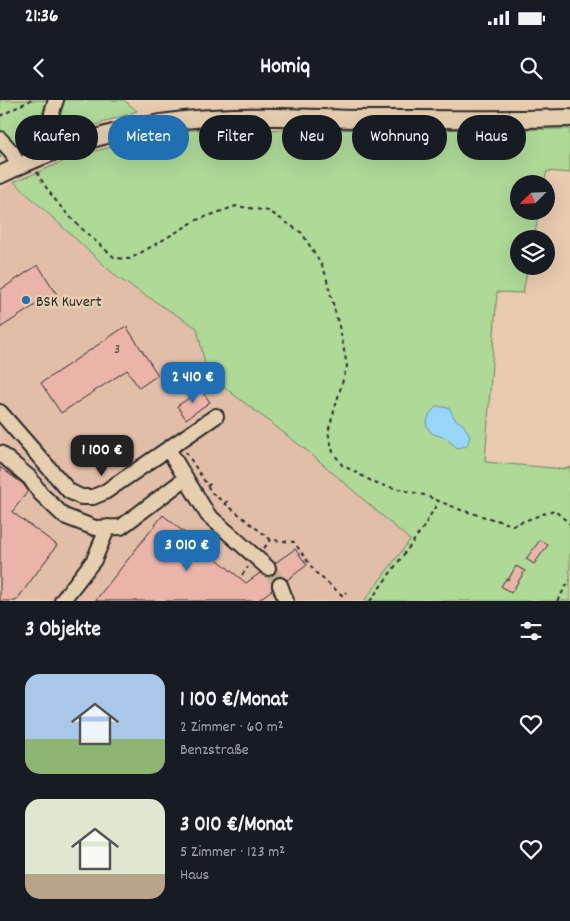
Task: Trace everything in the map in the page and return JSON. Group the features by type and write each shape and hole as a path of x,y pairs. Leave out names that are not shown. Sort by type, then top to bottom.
{"main road":[{"path":"98,139 147,125 184,120 243,117 482,120 570,118"},
{"path":"0,175 33,160"}],"street":[{"path":"52,115 56,100"},
{"path":"0,139 25,163"},
{"path":"0,412 56,478 69,491 81,497 93,497 105,492 216,416"},
{"path":"174,446 186,478 208,515 268,568"},
{"path":"0,452 30,478 40,493 64,516 95,528 121,527 186,478"},
{"path":"40,493 56,478"},
{"path":"62,601 94,560 108,528"},
{"path":"280,585 286,601"}],"path":[{"path":"0,116 31,100"},
{"path":"25,163 42,182 67,216 115,258 130,258 197,220 236,206 269,212 302,233 324,269 341,334 347,366 328,432 333,452 342,465 377,484 424,495 438,502 513,525 554,510 570,524"},
{"path":"174,446 212,493 225,504 271,540 294,542"},
{"path":"207,486 212,482"},
{"path":"225,504 228,500"},
{"path":"370,601 423,528 438,502"},
{"path":"244,518 246,514"},
{"path":"262,532 265,529"},
{"path":"294,542 315,572 343,596 346,592"},
{"path":"242,575 249,566"},
{"path":"557,601 570,580"}],"shaded area":[{"path":"14,182 118,278 197,328 207,374 310,453 410,540 364,601 0,601 0,189"}],"green space":[{"path":"0,100 47,100 42,115 15,115 15,150 0,158"},
{"path":"62,100 124,100 137,111 125,115 108,115 108,121 98,124 98,115 60,115"},
{"path":"447,129 457,129 457,160 526,160 526,129 570,129 570,173 547,171 546,175 510,175 510,220 537,220 536,230 510,230 510,275 526,275 523,293 497,292 485,462 564,469 570,467 570,601 364,601 410,540 310,453 207,374 197,328 118,278 14,182 67,160 98,160 98,150 108,148 108,160 189,160 189,130 199,130 199,160 272,160 272,130 282,130 282,160 342,160 342,130 352,130 352,160 447,160"}],"water":[{"path":"437,406 449,408 455,419 463,424 470,436 467,446 457,448 446,438 431,433 426,424 430,413"}],"building":[{"name":"BSK Kuvert","path":"38,265 58,296 39,308 37,304 0,328 0,290"},
{"path":"126,326 158,375 139,388 127,370 61,413 41,383"},
{"path":"201,390 210,402 186,419 177,406"},
{"path":"0,467 23,484 28,491 12,512 57,545 16,601 0,601"},
{"path":"163,515 246,583 260,573 267,577 274,574 277,569 275,563 295,549 307,565 287,580 282,577 276,577 272,583 272,590 257,601 95,601"},
{"path":"540,540 548,545 534,564 526,559"},
{"path":"516,566 525,571 511,593 501,586 506,579 508,580"}],"tunnel":[{"path":"268,568 280,585"}],"place":[{"name":"BSK Kuvert","path":"26,300"}]}
